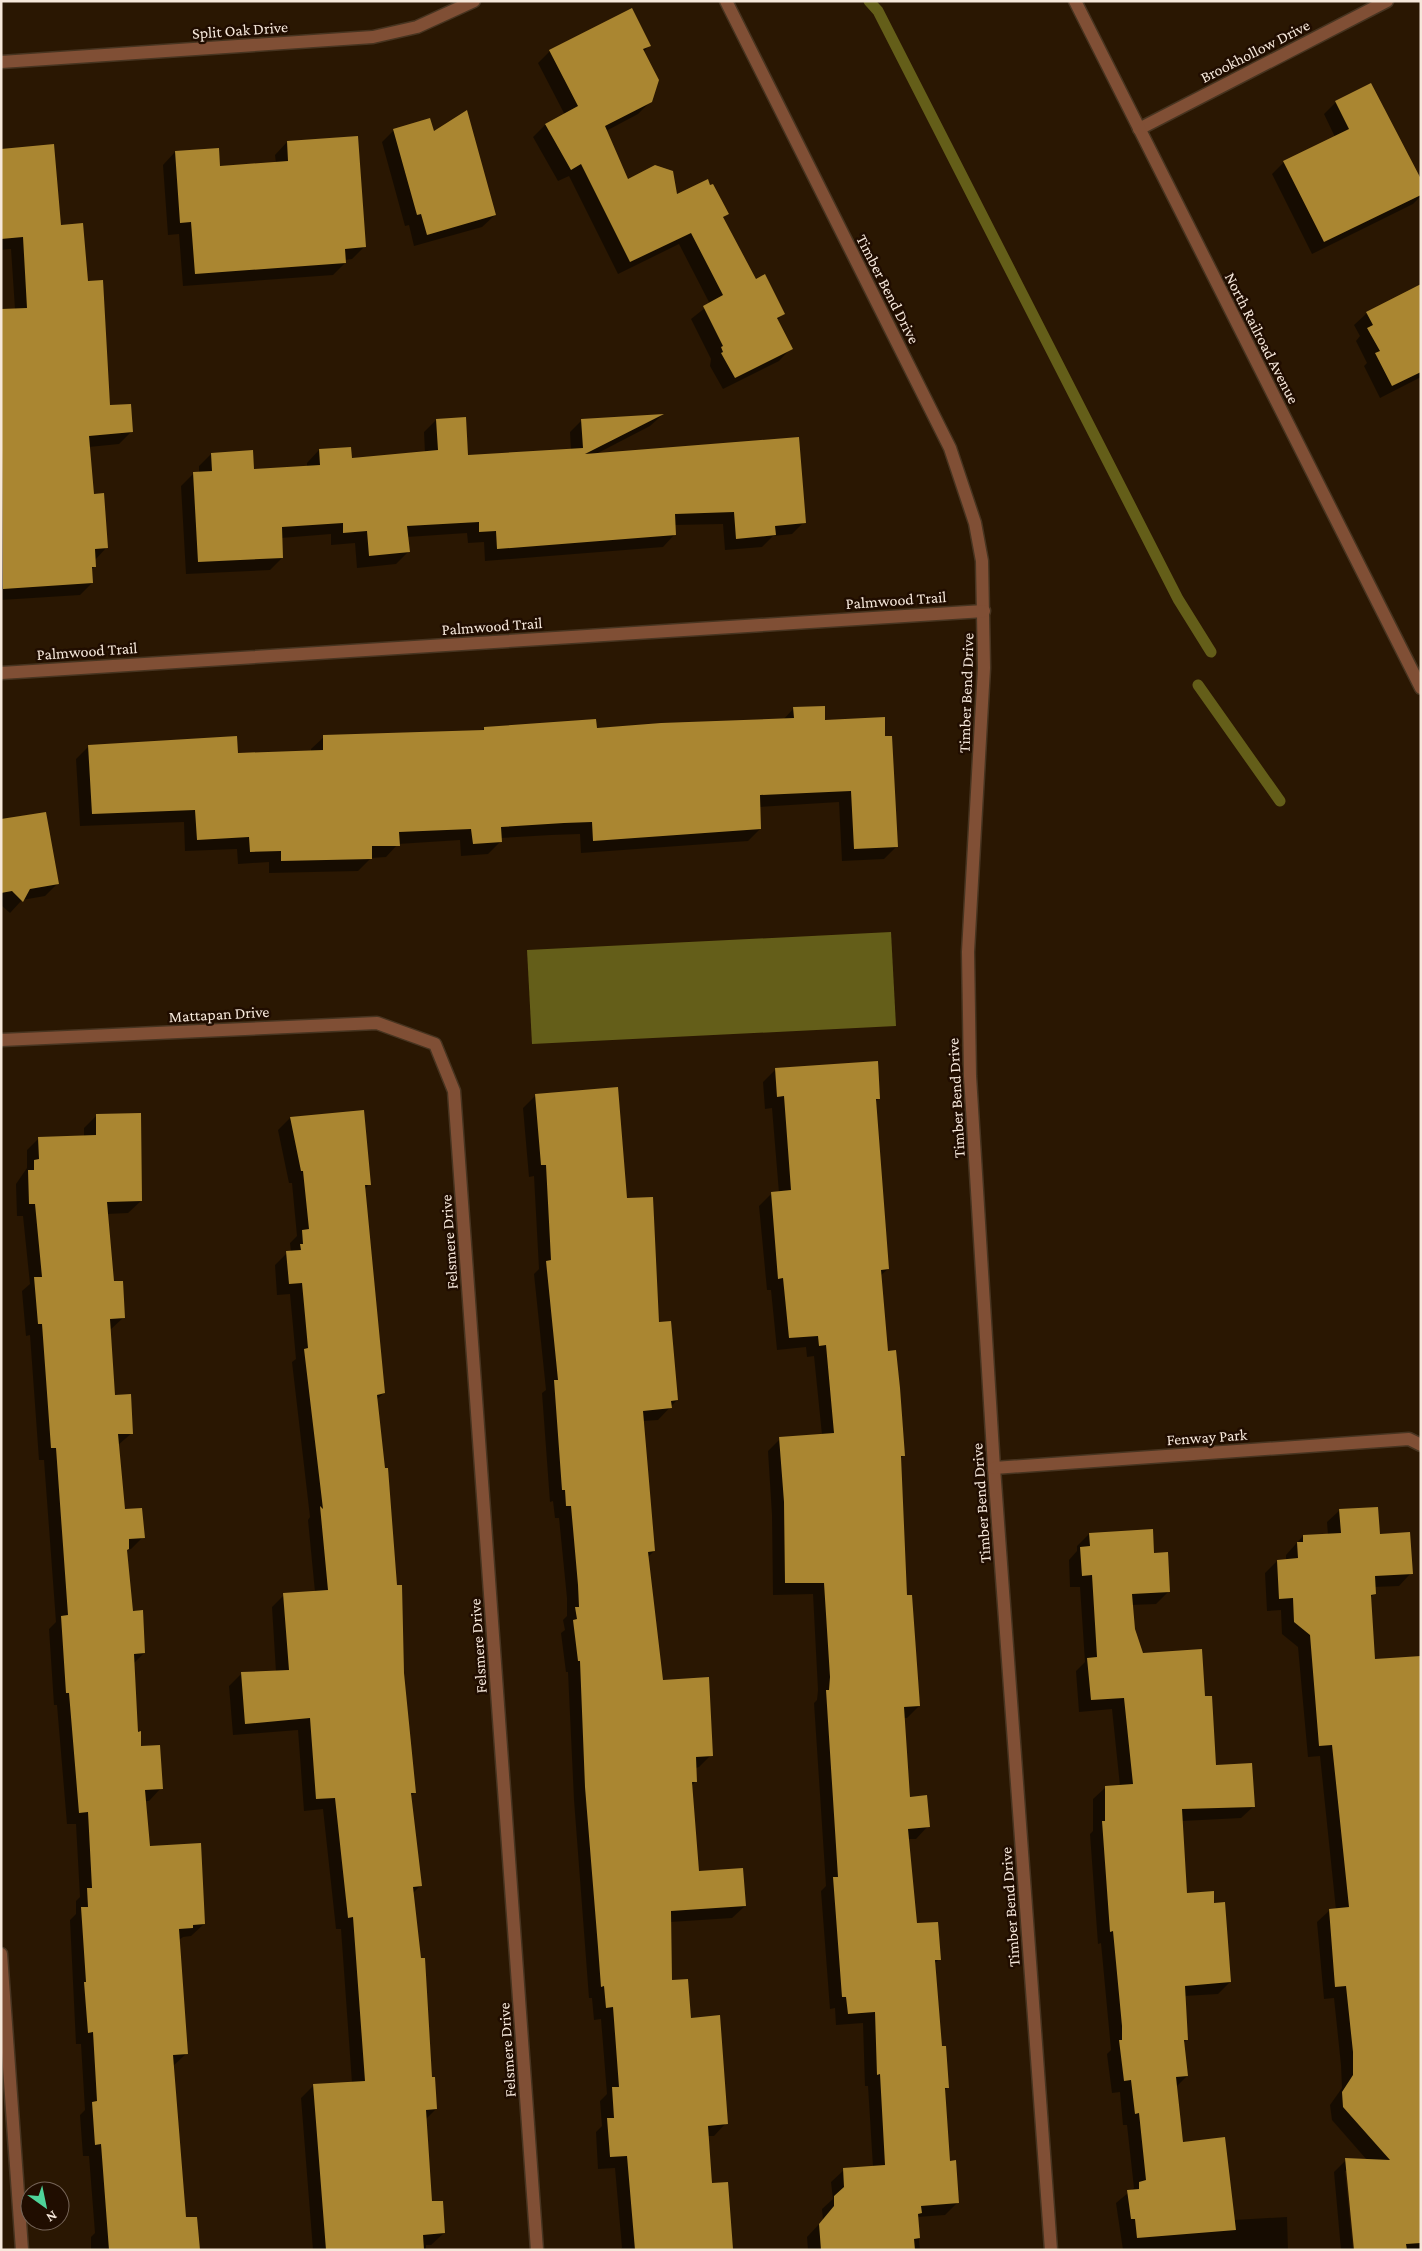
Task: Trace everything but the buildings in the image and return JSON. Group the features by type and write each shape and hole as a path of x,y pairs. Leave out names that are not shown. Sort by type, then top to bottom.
{"street":[{"name":"Split Oak Drive","path":"1,62 373,37 417,27 474,1"},
{"name":"Timber Bend Drive","path":"726,1 950,448 975,523 982,561 984,668 968,952 970,1076 994,1468 1051,2250"},
{"name":"North Railroad Avenue","path":"1075,1 1421,688"},
{"name":"Brookhollow Drive","path":"1139,129 1387,1"},
{"name":"Palmwood Trail","path":"1,673 984,611"},
{"name":"Mattapan Drive","path":"1,1040 378,1023 435,1044"},
{"name":"Felsmere Drive","path":"435,1044 454,1091 537,2250"},
{"name":"Fenway Park","path":"994,1468 1409,1439 1421,1444"},
{"path":"1,1954 22,2250"}],"shaded area":[{"path":"891,932 896,1026 532,1044 527,950"}],"waterway":[{"path":"869,1 878,11 1178,599 1211,652"},
{"path":"1198,685 1280,801"}]}
